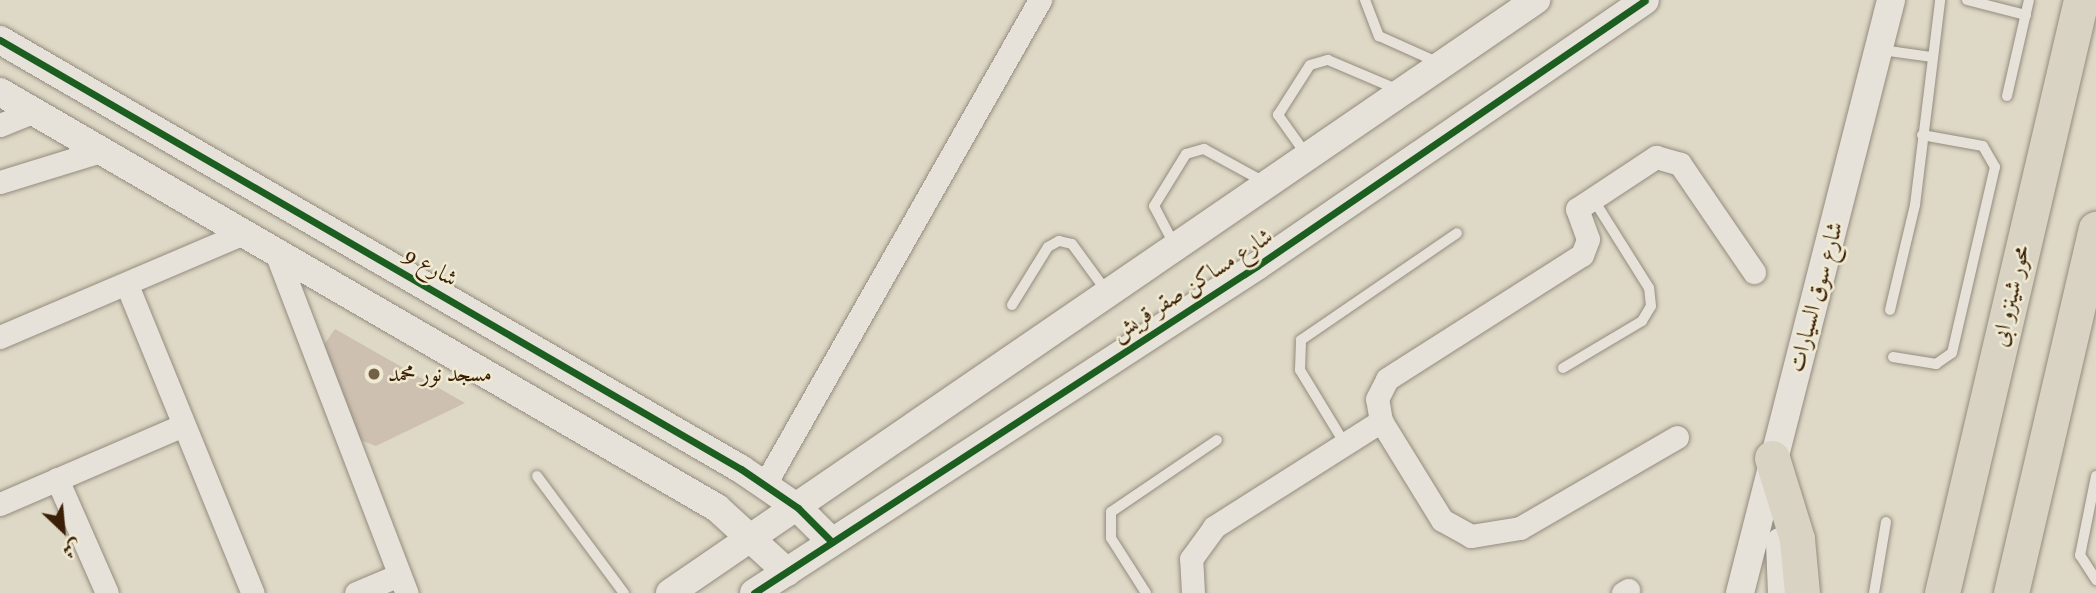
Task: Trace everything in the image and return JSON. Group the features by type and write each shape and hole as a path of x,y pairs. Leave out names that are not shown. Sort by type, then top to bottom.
{"main road":[{"name":"محور شينزو ابى","path":"1942,593 2081,0"},
{"path":"2011,593 2096,229"},
{"path":"1768,474 1797,539 1802,593"}],"street":[{"path":"765,484 1040,0"},
{"name":"شارع مساكن صقر قريش","path":"754,593 1257,266 1645,0"},
{"name":"شارع سوق السيارات","path":"1740,593 1768,474 1882,50 1891,0"},
{"name":"شارع مساكن صقر قريش","path":"670,593 798,508 1533,1"},
{"name":"شارع 9","path":"0,40 765,484 798,508 832,542"},
{"path":"0,92 718,508 755,537 787,572"},
{"path":"0,125 34,111"},
{"path":"0,182 101,151"},
{"path":"179,196 203,157"},
{"path":"1677,437 1520,528 1488,538 1442,520 1381,421 1377,399 1387,379 1582,255 1588,239 1575,214 1592,197 1648,160 1673,159 1754,272"},
{"path":"0,337 244,233"},
{"path":"275,250 403,584 356,593"},
{"path":"127,285 253,593"},
{"path":"1194,593 1191,559 1214,527 1381,421"},
{"path":"0,503 183,425"},
{"path":"1768,474 1780,541 1782,593"},
{"path":"57,479 107,593"}],"lane":[{"path":"1365,0 1379,36 1442,65"},
{"path":"1890,310 1908,247 1940,0"},
{"path":"1967,0 2025,15"},
{"path":"2007,96 2029,0"},
{"path":"1882,50 1931,57"},
{"path":"1308,157 1278,115 1310,65 1328,60 1403,92"},
{"path":"1893,357 1936,364 1952,353 1995,167 1983,146 1922,135"},
{"path":"1176,248 1154,205 1186,154 1204,149 1269,184"},
{"path":"1563,368 1642,321 1651,306 1649,288 1592,197"},
{"path":"1345,443 1300,370 1301,340 1457,233"},
{"path":"1012,305 1048,247 1059,241 1072,244 1109,294"},
{"path":"1146,593 1111,538 1111,512 1217,440"},
{"path":"537,476 624,593"},
{"path":"2096,476 2080,555 2096,580"},
{"path":"1874,593 1886,522"}],"building":[{"name":"مسجد نور محمد","path":"335,329 465,403 376,446 358,439 323,346"}],"cycle path":[{"path":"754,593 1257,266 1645,0"},
{"path":"0,40 741,469 798,508 832,542"}],"place":[{"name":"مسجد نور محمد","path":"374,374"}]}
